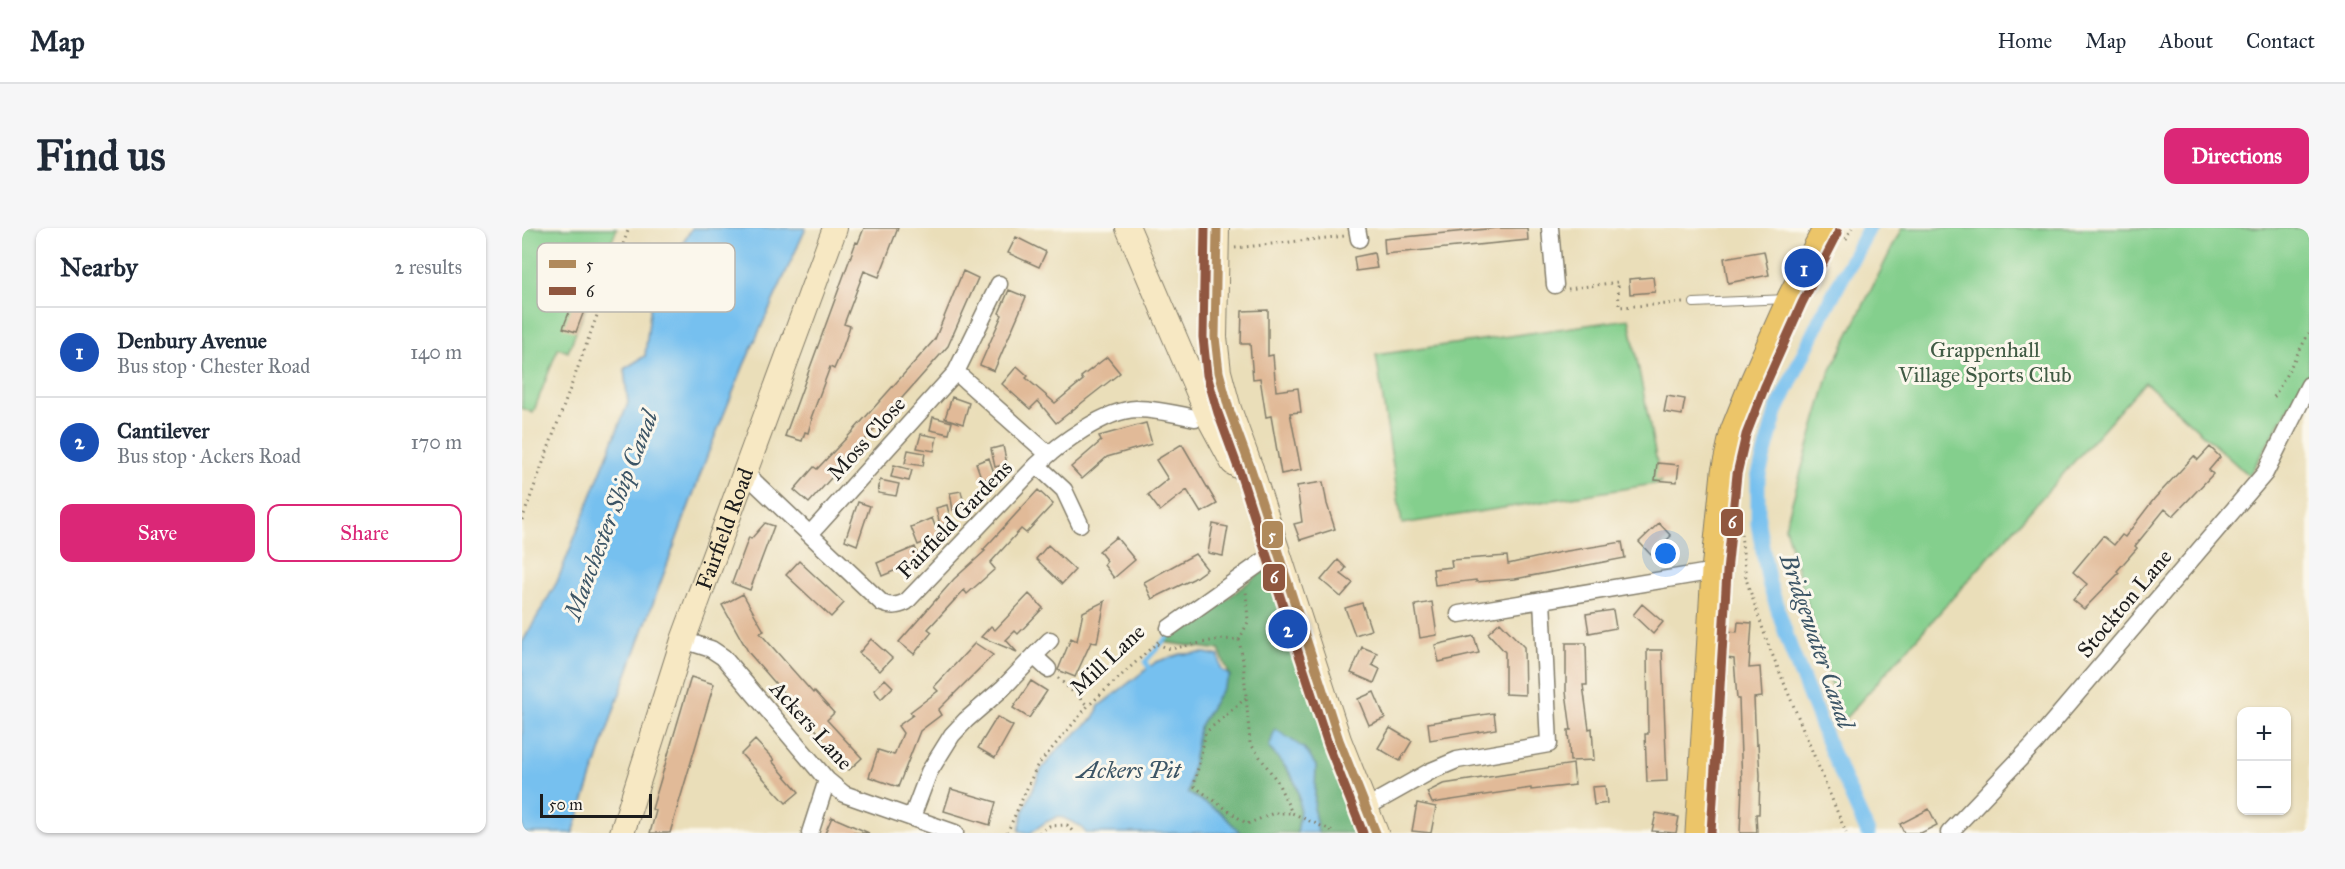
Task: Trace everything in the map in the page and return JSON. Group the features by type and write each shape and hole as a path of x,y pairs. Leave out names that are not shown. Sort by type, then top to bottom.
{"main road":[{"path":"1699,833 1715,571 1725,472 1734,432 1791,298 1827,228"}],"street":[{"name":"Fairfield Road","path":"622,833 683,640 835,228"},
{"path":"1128,228 1211,422 1233,463 1243,469 1251,469"},
{"path":"1550,228 1555,285"},
{"path":"1216,239 1215,337 1219,372 1229,409 1251,469 1276,552 1339,740 1376,833"},
{"name":"Moss Close","path":"810,534 956,372 999,284"},
{"path":"956,372 1042,459 1064,490 1080,524"},
{"name":"Stockton Lane","path":"1949,833 2034,744 2265,473 2309,386"},
{"name":"Fairfield Gardens","path":"744,472 882,603 898,606 906,602 1042,459 1099,419 1135,409 1195,418"},
{"name":"Mill Lane","path":"1169,627 1276,552"},
{"path":"1459,614 1715,571"},
{"path":"1365,808 1431,771 1457,760 1550,744 1542,600"},
{"name":"Ackers Lane","path":"683,640 711,648 723,657 827,780 844,794 955,833"},
{"path":"912,818 929,772 952,735 1004,688 1050,640"},
{"path":"1034,656 1048,669"},
{"path":"810,833 827,780"}],"lane":[{"path":"1694,303 1791,298"}],"path":[{"path":"624,243 629,228"},
{"path":"1216,239 1358,234"},
{"path":"1555,285 1565,289 1618,282 1619,308 1694,303"},
{"path":"522,520 598,312"},
{"path":"2274,397 2309,333"},
{"path":"1740,526 1746,579 1768,644 1846,833"},
{"path":"1244,574 1248,622 1239,640 1244,661 1250,744 1277,781 1292,813"},
{"name":"Mill Lane","path":"1008,832 1037,766 1088,706 1159,645 1169,627"},
{"path":"1159,645 1170,649 1221,639 1239,640"},
{"path":"1048,669 1088,706"},
{"path":"1246,698 1206,732 1194,786 1247,824 1274,813 1292,813 1333,833"},
{"path":"1039,833 1049,826 1067,825 1074,833"},
{"path":"1008,832 1014,833"}],"green space":[{"path":"522,228 617,228 611,243 537,243 537,312 584,312 568,352 558,348 533,413 522,408"},
{"name":"Grappenhall Village Sports Club","path":"1902,228 2309,228 2309,373 2249,476 2145,382 1842,722 1785,527 1829,374"},
{"path":"1629,319 1661,483 1402,524 1376,355"},
{"path":"1264,570 1378,833 1318,833 1314,812 1316,765 1269,748 1286,768 1296,786 1300,807 1297,833 1241,833 1220,812 1188,793 1199,727 1230,676 1219,650 1162,642 1223,602"}],"water":[{"name":"Manchester Ship Canal","path":"692,228 806,228 744,365 709,451 616,704 573,833 522,833 522,643 557,582 628,403 624,369 645,356 650,312 735,312 735,243 683,243"},
{"name":"Ackers Pit","path":"1205,653 1219,656 1221,669 1230,676 1199,727 1188,793 1220,812 1241,833 1086,833 1079,825 1059,816 1030,833 1019,831 1023,812 1041,770 1057,750 1094,718 1099,706 1156,662 1181,654"},
{"path":"1275,729 1305,749 1316,766 1314,812 1318,833 1297,833 1300,807 1296,786 1286,768 1269,748"}],"building":[{"path":"864,228 898,228 879,277 864,271 844,324 850,326 841,353 834,369 830,367 811,418 808,433 805,432 802,441 785,436 856,242 858,243"},
{"path":"1497,228 1527,228 1528,240 1385,254 1384,239"},
{"path":"1016,237 1046,252 1039,267 1008,253"},
{"path":"1764,251 1769,275 1728,283 1724,258"},
{"path":"1374,253 1377,268 1356,271 1354,257"},
{"path":"963,271 978,278 948,346 809,503 794,490 814,467 817,469 854,430 935,339"},
{"path":"1653,277 1655,292 1630,294 1629,279"},
{"path":"1009,290 1026,297 994,371 980,365 1002,315 999,313"},
{"path":"1268,310 1268,356 1273,355 1276,391 1298,388 1301,412 1290,413 1301,470 1281,474 1271,416 1266,417 1260,378 1253,379 1250,344 1241,344 1242,311"},
{"path":"569,312 584,312 576,332 563,328"},
{"path":"1107,357 1120,373 1056,423 1038,401 1030,409 1002,384 1017,366 1028,376 1026,378 1055,403 1083,380 1081,377"},
{"path":"1667,396 1685,399 1682,415 1664,412"},
{"path":"952,397 969,403 963,424 945,418"},
{"path":"933,417 952,422 949,434 930,430"},
{"path":"1146,423 1152,444 1107,457 1082,479 1071,467 1101,441 1099,436"},
{"path":"921,434 937,437 934,451 917,448"},
{"path":"1182,444 1217,504 1201,513 1187,490 1160,511 1148,495 1168,479 1156,460"},
{"path":"1003,446 1007,464 995,467 991,449"},
{"path":"2210,447 2220,457 2209,470 2213,474 2173,516 2165,509 2117,571 2119,573 2084,609 2073,600 2087,584 2073,572 2103,536 2114,545 2122,535 2125,537 2154,499 2194,456 2198,460"},
{"path":"908,450 925,453 923,466 905,463"},
{"path":"989,458 995,476 982,480 976,463"},
{"path":"1657,463 1679,465 1677,482 1655,480"},
{"path":"894,465 912,470 909,481 891,477"},
{"path":"880,480 899,484 896,496 878,493"},
{"path":"1323,482 1335,529 1300,540 1294,524 1302,522 1297,486"},
{"path":"1038,490 1053,504 1026,533 1021,529 990,563 995,569 967,594 964,590 928,629 932,632 914,654 899,642 954,579 985,551 983,550"},
{"path":"961,491 965,508 953,510 950,493"},
{"path":"858,502 870,506 857,545 845,540"},
{"path":"947,505 951,522 940,525 936,508"},
{"path":"932,518 939,536 918,545 911,527"},
{"path":"765,523 774,526 750,590 732,583 749,537 751,539"},
{"path":"1659,523 1671,536 1651,555 1639,542"},
{"path":"1213,524 1228,527 1223,556 1208,553"},
{"path":"1116,537 1135,560 1114,578 1104,565 1107,561 1099,551"},
{"path":"1622,542 1625,558 1515,579 1476,582 1476,580 1435,585 1433,569 1452,567 1451,560 1507,556 1508,564"},
{"path":"1048,545 1075,570 1062,584 1036,559"},
{"path":"915,547 920,560 882,576 877,563"},
{"path":"1195,554 1207,569 1193,579 1152,599 1144,582"},
{"path":"1338,560 1346,568 1341,574 1353,583 1341,597 1321,580"},
{"path":"799,561 844,603 831,617 786,575"},
{"path":"743,594 764,631 760,633 813,693 814,691 834,713 827,720 862,758 849,770 749,653 722,605"},
{"path":"1029,594 1043,608 1018,634 1015,631 1006,640 1017,652 981,637 991,626 995,630"},
{"path":"1105,601 1097,643 1091,642 1075,677 1058,670 1071,638 1077,641 1083,612"},
{"path":"1432,602 1437,635 1420,638 1415,605"},
{"path":"1362,603 1371,630 1355,635 1345,608"},
{"path":"1642,604 1663,622 1653,634 1633,615"},
{"path":"1613,610 1616,628 1589,633 1586,614"},
{"path":"1500,622 1524,647 1525,695 1505,694 1505,652 1488,633"},
{"path":"1738,622 1752,623 1749,668 1760,667 1762,697 1754,698 1760,775 1759,814 1756,814 1757,833 1740,833 1742,786 1739,699 1737,699 1734,659 1726,658 1728,631 1737,632"},
{"path":"1474,636 1479,653 1439,662 1435,645"},
{"path":"871,639 892,658 880,671 859,653"},
{"path":"975,643 993,655 938,710 941,715 920,731 898,787 869,777 878,750 894,755 903,733 898,726 913,715 910,712 938,691 934,687"},
{"path":"1566,643 1586,643 1587,685 1583,685 1589,729 1592,728 1594,760 1570,761 1568,730 1571,730 1566,692"},
{"path":"1362,647 1377,653 1372,665 1380,669 1374,683 1351,673"},
{"path":"1647,650 1662,650 1667,781 1647,782 1645,734 1648,734"},
{"path":"691,677 714,684 670,833 650,833 656,811 652,809"},
{"path":"885,679 893,687 881,699 874,690"},
{"path":"1031,681 1047,691 1029,718 1013,708"},
{"path":"1374,692 1385,718 1369,725 1358,699"},
{"path":"1494,713 1496,729 1430,740 1428,723"},
{"path":"997,717 1013,726 995,758 978,748"},
{"path":"1390,728 1412,741 1400,761 1378,748"},
{"path":"755,740 799,792 786,803 741,754"},
{"path":"1573,764 1575,785 1531,790 1531,788 1432,803 1427,792 1443,784"},
{"path":"1605,786 1607,803 1594,805 1592,787"},
{"path":"951,789 996,802 990,825 944,811"},
{"path":"1417,803 1436,807 1431,833 1412,831"},
{"path":"1929,809 1937,825 1921,833 1904,833 1900,824"},
{"path":"1656,813 1679,817 1676,833 1652,831"},
{"path":"832,817 869,833 825,833"}],"waterway":[{"name":"Bridgewater Canal","path":"1868,833 1831,750 1792,652 1769,583 1758,524 1758,478 1776,412 1821,317 1869,228"},
{"path":"1149,668 1145,662 1171,633"}],"transit line":[{"name":"6","path":"1205,228 1203,337 1207,375 1328,744 1363,833"},
{"name":"5","path":"1217,228 1215,337 1219,372 1229,409 1251,469 1339,740 1376,833"},
{"name":"6","path":"1711,833 1727,572 1737,474 1746,435 1765,386 1802,303 1838,233"}],"place":[{"name":"Denbury Avenue","path":"1804,268"},
{"name":"Cantilever","path":"1288,629"}]}
